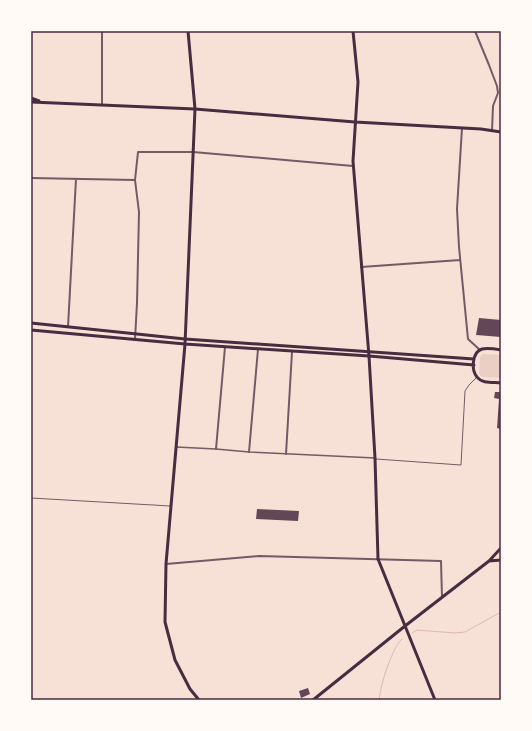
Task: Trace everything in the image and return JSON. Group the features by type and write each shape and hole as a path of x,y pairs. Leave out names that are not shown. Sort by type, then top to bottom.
{"main road":[{"path":"188,31 195,109 194,152 185,344 166,564 165,622 175,660 190,689 199,700"},
{"path":"353,31 358,82 353,166 369,356 375,458 378,560 435,700"},
{"path":"31,98 47,103"},
{"path":"31,104 47,103 195,109 501,132"},
{"path":"31,324 185,339 474,359"},
{"path":"31,330 134,340 292,352 369,356 474,365"},
{"path":"501,350 480,350 475,355 474,359 474,371 477,378 483,382 501,383"},
{"path":"313,700 490,560 501,548"},
{"path":"490,560 501,560"}],"street":[{"path":"102,31 102,105"},
{"path":"475,31 497,86 498,93 494,106 492,131"},
{"path":"462,128 457,209 460,260 468,339 480,350"},
{"path":"134,340 137,303 139,212 135,180 138,152 194,152 248,158 353,166"},
{"path":"31,178 135,180"},
{"path":"68,327 76,179"},
{"path":"361,267 460,260"},
{"path":"216,449 225,347"},
{"path":"249,452 258,349"},
{"path":"286,454 292,352"},
{"path":"176,447 375,458"},
{"path":"166,564 259,556 378,560 441,560 442,597"}],"lane":[{"path":"375,458 461,465 465,391 469,384 477,378"},
{"path":"31,498 172,506"}],"shaded area":[{"path":"483,354 501,355 501,378 482,377 480,375 480,357"}],"building":[{"path":"479,318 501,320 501,337 476,335"},
{"path":"495,392 501,392 501,429 497,428 499,399 494,398"},
{"path":"257,509 299,511 298,521 256,519"},
{"path":"308,688 310,694 301,698 299,691"}],"waterway":[{"path":"412,633 417,630 455,633 465,632 501,612"},
{"path":"379,700 388,665 396,646 402,639"}]}
